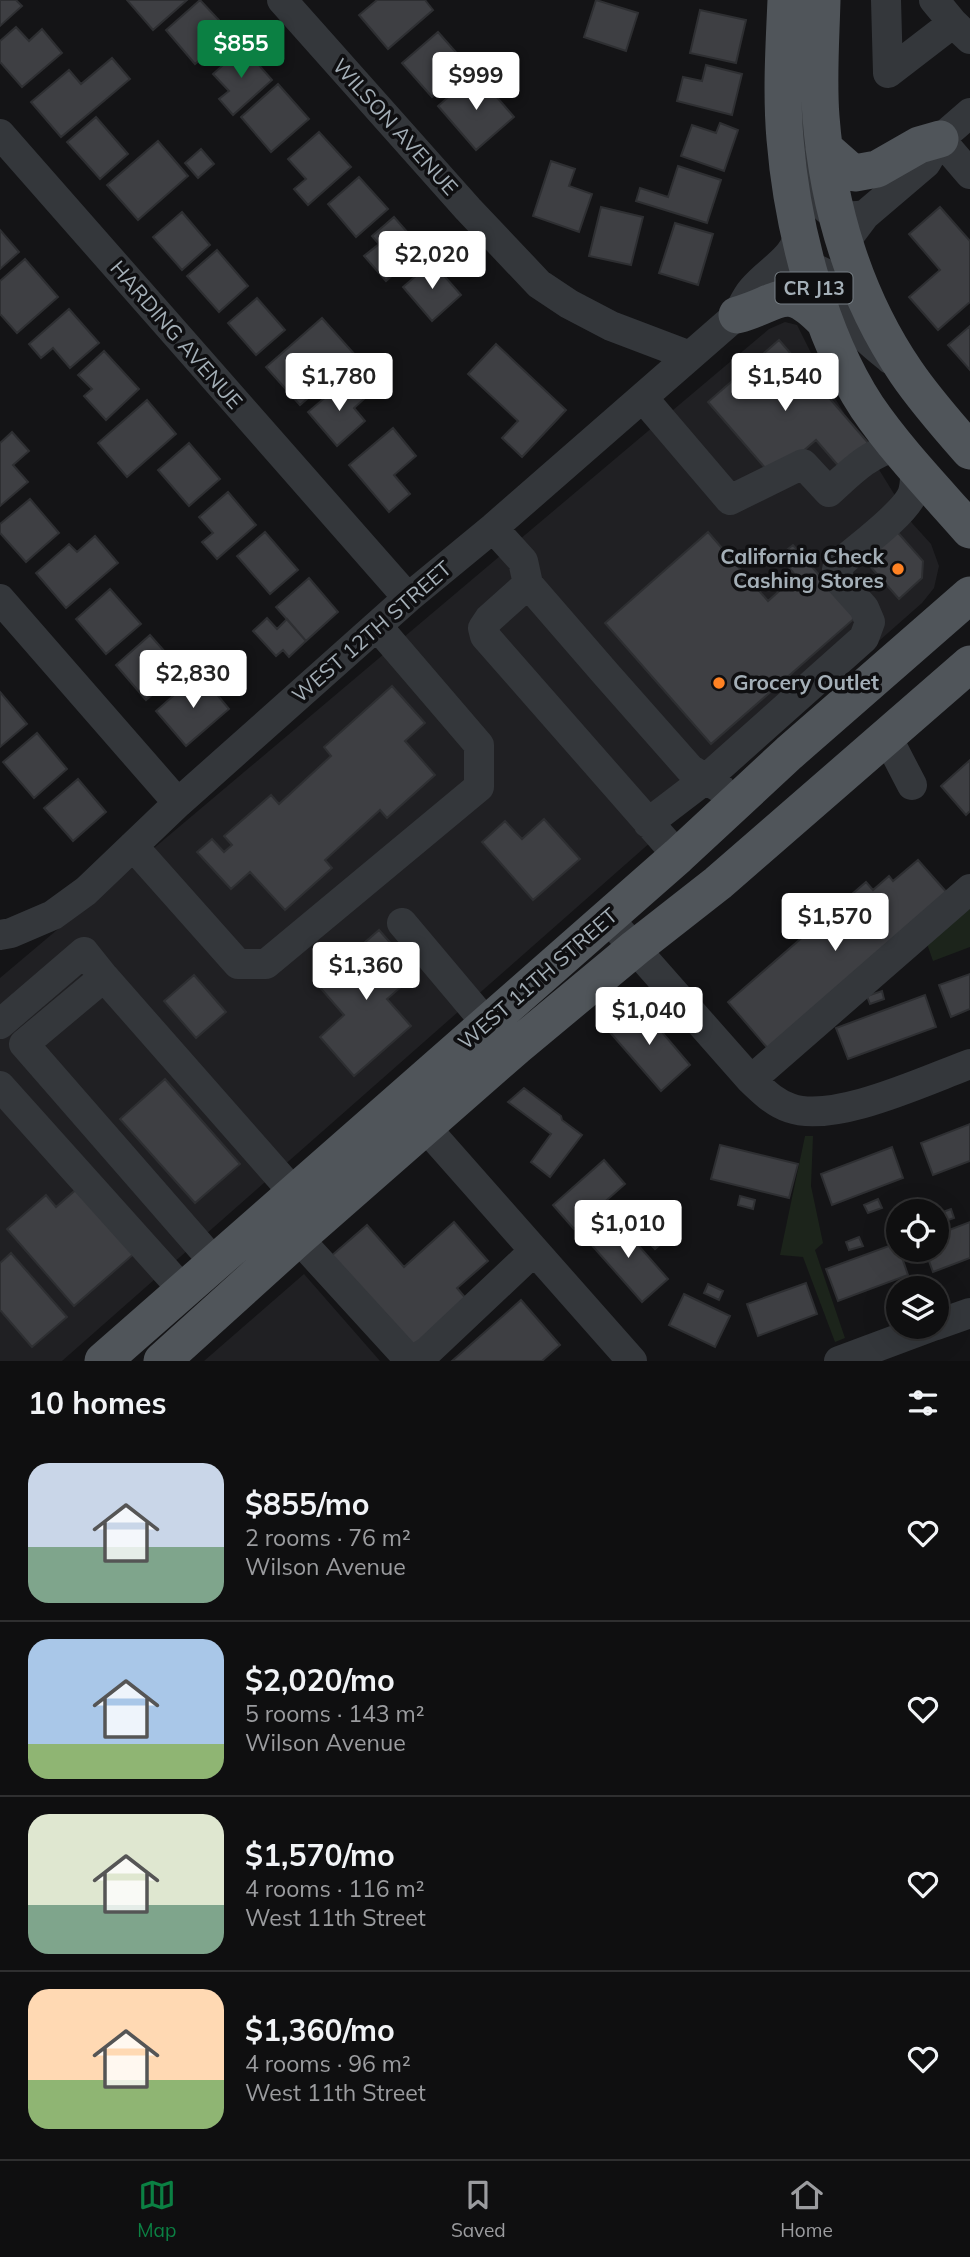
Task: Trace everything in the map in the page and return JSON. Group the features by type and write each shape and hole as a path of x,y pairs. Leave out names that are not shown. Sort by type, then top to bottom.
{"main road":[{"name":"CR J13","path":"786,0 783,71 785,140 800,228 794,266 825,322 854,384 874,417 970,530"},
{"name":"CR J13","path":"822,0 821,105 824,148 851,215 846,250 879,329 906,373 970,451"},
{"path":"824,148 855,173 877,169 919,145 940,139"},
{"path":"737,315 785,297 798,299 825,322"},
{"name":"WEST 11TH STREET","path":"103,1361 608,918 740,801 789,753 970,595"},
{"name":"WEST 11TH STREET","path":"162,1361 552,1016 718,883 970,664"}],"street":[{"name":"WILSON AVENUE","path":"282,0 468,209 539,284 569,304 611,326 690,356"},
{"path":"886,0 888,74 962,31 934,0"},
{"path":"783,71 802,113 807,160 816,197 824,207 851,215 926,163 940,139 970,113"},
{"name":"HARDING AVENUE","path":"0,134 408,598"},
{"path":"940,139 970,174"},
{"name":"WEST 12TH STREET","path":"0,935 53,915 86,891 178,803 408,598 493,528 737,315 752,289 794,266"},
{"path":"794,266 820,270 836,282 859,330 906,373"},
{"path":"643,398 730,500 803,464 829,492 866,458 881,450 906,457 915,484 911,497 897,514 837,569 838,579 864,608 870,621 864,638 707,778 648,823"},
{"path":"493,528 523,561 528,583 690,769 740,801"},
{"path":"528,583 489,619 483,628 485,636 678,856"},
{"path":"0,599 178,803"},
{"path":"133,846 238,964 266,964 479,787 479,745 377,626"},
{"path":"887,737 912,785"},
{"path":"751,1080 970,889"},
{"path":"608,918 751,1080 767,1096 789,1108 810,1112 841,1109 970,1064"},
{"path":"402,923 487,1024"},
{"path":"0,1024 84,952 295,1193"},
{"path":"104,977 24,1044 215,1263"},
{"path":"0,1086 183,1290"},
{"path":"401,1099 625,1359"},
{"path":"298,1238 410,1358 417,1358 428,1350 534,1251"},
{"path":"949,1321 970,1313"},
{"path":"839,1361 899,1339"}],"shaded area":[{"path":"785,322 797,325 828,387 912,523 931,544 939,566 934,588 922,603 62,1361 0,1361 0,978 769,329"},
{"path":"970,899 970,947 933,961 925,938"},
{"path":"805,1136 813,1136 811,1186 823,1243 815,1250 845,1338 835,1342 803,1257 780,1255"},
{"path":"304,1274 380,1361 204,1361"}],"building":[{"path":"0,0 16,0 22,6 0,26"},
{"path":"127,0 187,0 153,30"},
{"path":"200,0 231,33 195,64 166,30"},
{"path":"377,0 425,0 433,10 388,49 359,15"},
{"path":"596,0 638,13 626,51 584,37"},
{"path":"700,10 746,20 736,63 690,53"},
{"path":"16,27 29,41 42,29 62,53 22,87 0,62 0,41"},
{"path":"438,32 468,66 432,97 402,63"},
{"path":"243,47 272,80 233,115 219,99 229,91 213,74"},
{"path":"112,58 130,79 61,137 31,102 69,70 81,84"},
{"path":"706,65 742,74 732,115 677,101 683,77 702,81"},
{"path":"476,73 514,117 476,150 438,106"},
{"path":"278,84 309,119 271,152 241,117"},
{"path":"96,117 128,154 100,179 67,142"},
{"path":"720,123 738,130 724,171 681,156 692,125 716,133"},
{"path":"319,132 351,167 308,205 294,189 306,179 288,159"},
{"path":"158,141 188,176 138,220 107,185"},
{"path":"201,149 214,164 198,178 185,163"},
{"path":"551,161 575,169 569,186 592,194 579,232 533,216"},
{"path":"678,166 721,180 707,223 636,201 640,188 668,197"},
{"path":"359,177 388,209 356,237 328,204"},
{"path":"601,207 643,217 631,265 589,256"},
{"path":"940,207 970,241 970,302 938,330 909,297 940,270 909,234"},
{"path":"182,212 210,245 182,270 153,237"},
{"path":"394,217 422,249 386,281 364,256 379,244 372,236"},
{"path":"675,223 713,234 698,285 659,273"},
{"path":"0,230 19,252 0,269"},
{"path":"217,250 248,286 219,312 187,276"},
{"path":"25,259 58,297 17,333 0,314 0,281"},
{"path":"432,262 461,295 432,321 403,287"},
{"path":"257,298 285,330 256,355 228,323"},
{"path":"69,309 99,343 70,368 53,348 41,358 29,344"},
{"path":"322,318 356,356 300,405 266,367"},
{"path":"970,326 970,370 948,345"},
{"path":"779,340 870,445 842,470 816,440 773,477 708,402"},
{"path":"496,344 566,410 522,457 502,438 518,421 468,374"},
{"path":"104,351 139,389 106,420 84,396 92,389 78,375"},
{"path":"347,379 364,399 354,408 365,421 337,446 308,412"},
{"path":"147,400 176,434 127,477 98,443"},
{"path":"393,428 416,456 394,475 410,494 389,512 349,465"},
{"path":"12,432 29,451 13,465 28,482 0,506 0,443"},
{"path":"189,443 220,479 189,506 158,470"},
{"path":"228,492 256,525 217,559 202,542 213,533 199,517"},
{"path":"30,499 59,533 26,562 0,533 0,524"},
{"name":"California Check Cashing Stores","path":"893,527 923,561 922,578 899,599 861,556"},
{"path":"265,532 298,570 270,594 237,556"},
{"name":"Grocery Outlet","path":"708,532 768,601 796,576 779,556 793,545 856,617 711,744 605,623"},
{"path":"95,536 118,563 66,608 36,573 69,544 77,552"},
{"path":"309,578 338,612 306,641 276,607"},
{"path":"110,589 141,624 106,654 76,619"},
{"path":"267,618 277,629 287,619 306,641 289,657 283,650 276,656 253,631"},
{"path":"150,635 181,670 146,700 116,665"},
{"path":"199,673 229,709 186,746 156,711"},
{"path":"392,686 425,723 405,741 435,775 387,818 380,810 325,860 332,868 285,910 250,872 231,889 197,852 212,839 224,852 232,845 224,836 271,795 279,804 331,756 324,747"},
{"path":"0,692 27,724 0,747"},
{"path":"37,733 67,769 34,798 3,762"},
{"path":"970,760 970,811 966,815 941,786"},
{"path":"78,779 106,812 73,841 44,808"},
{"path":"544,819 580,859 533,900 482,842 505,821 522,839"},
{"path":"918,860 949,895 770,1051 728,1002 866,882 873,890 889,876 893,881"},
{"path":"379,930 417,973 387,999 411,1026 354,1076 320,1037 344,1015 317,984"},
{"path":"970,974 970,1009 951,1017 939,985"},
{"path":"194,975 226,1012 196,1038 164,1001"},
{"path":"882,991 884,999 870,1004 867,996"},
{"path":"925,995 936,1027 848,1059 836,1028"},
{"path":"638,1004 690,1065 661,1091 608,1030"},
{"path":"165,1079 240,1164 195,1203 120,1119"},
{"path":"524,1088 582,1135 550,1177 531,1162 551,1134 508,1102"},
{"path":"970,1124 970,1161 933,1175 921,1143"},
{"path":"720,1145 798,1164 789,1198 711,1179"},
{"path":"892,1147 903,1178 832,1205 821,1174"},
{"path":"604,1160 625,1184 574,1229 553,1205"},
{"path":"79,1187 136,1252 74,1306 7,1229 46,1195 56,1207"},
{"path":"740,1196 755,1200 753,1209 738,1205"},
{"path":"878,1199 882,1208 868,1213 864,1205"},
{"path":"949,1210 954,1218 949,1220"},
{"path":"615,1219 668,1279 642,1302 589,1242"},
{"path":"454,1222 488,1261 457,1288 468,1301 412,1350 330,1257 367,1225 404,1267"},
{"path":"970,1222 970,1258 933,1272 929,1262 949,1262 949,1230"},
{"path":"651,1230 662,1243 655,1249 643,1236"},
{"path":"859,1237 863,1246 849,1250 846,1242"},
{"path":"886,1247 886,1262 904,1262 908,1275 886,1276 886,1283 838,1301 826,1269"},
{"path":"11,1253 67,1317 32,1347 0,1310 0,1263"},
{"path":"806,1283 817,1314 758,1336 747,1304"},
{"path":"708,1284 723,1291 719,1300 704,1293"},
{"path":"684,1294 730,1316 715,1347 669,1325"},
{"path":"521,1300 560,1345 542,1361 452,1361"}],"place":[{"name":"California Check Cashing Stores","path":"898,569"},
{"name":"Grocery Outlet","path":"719,683"}]}
